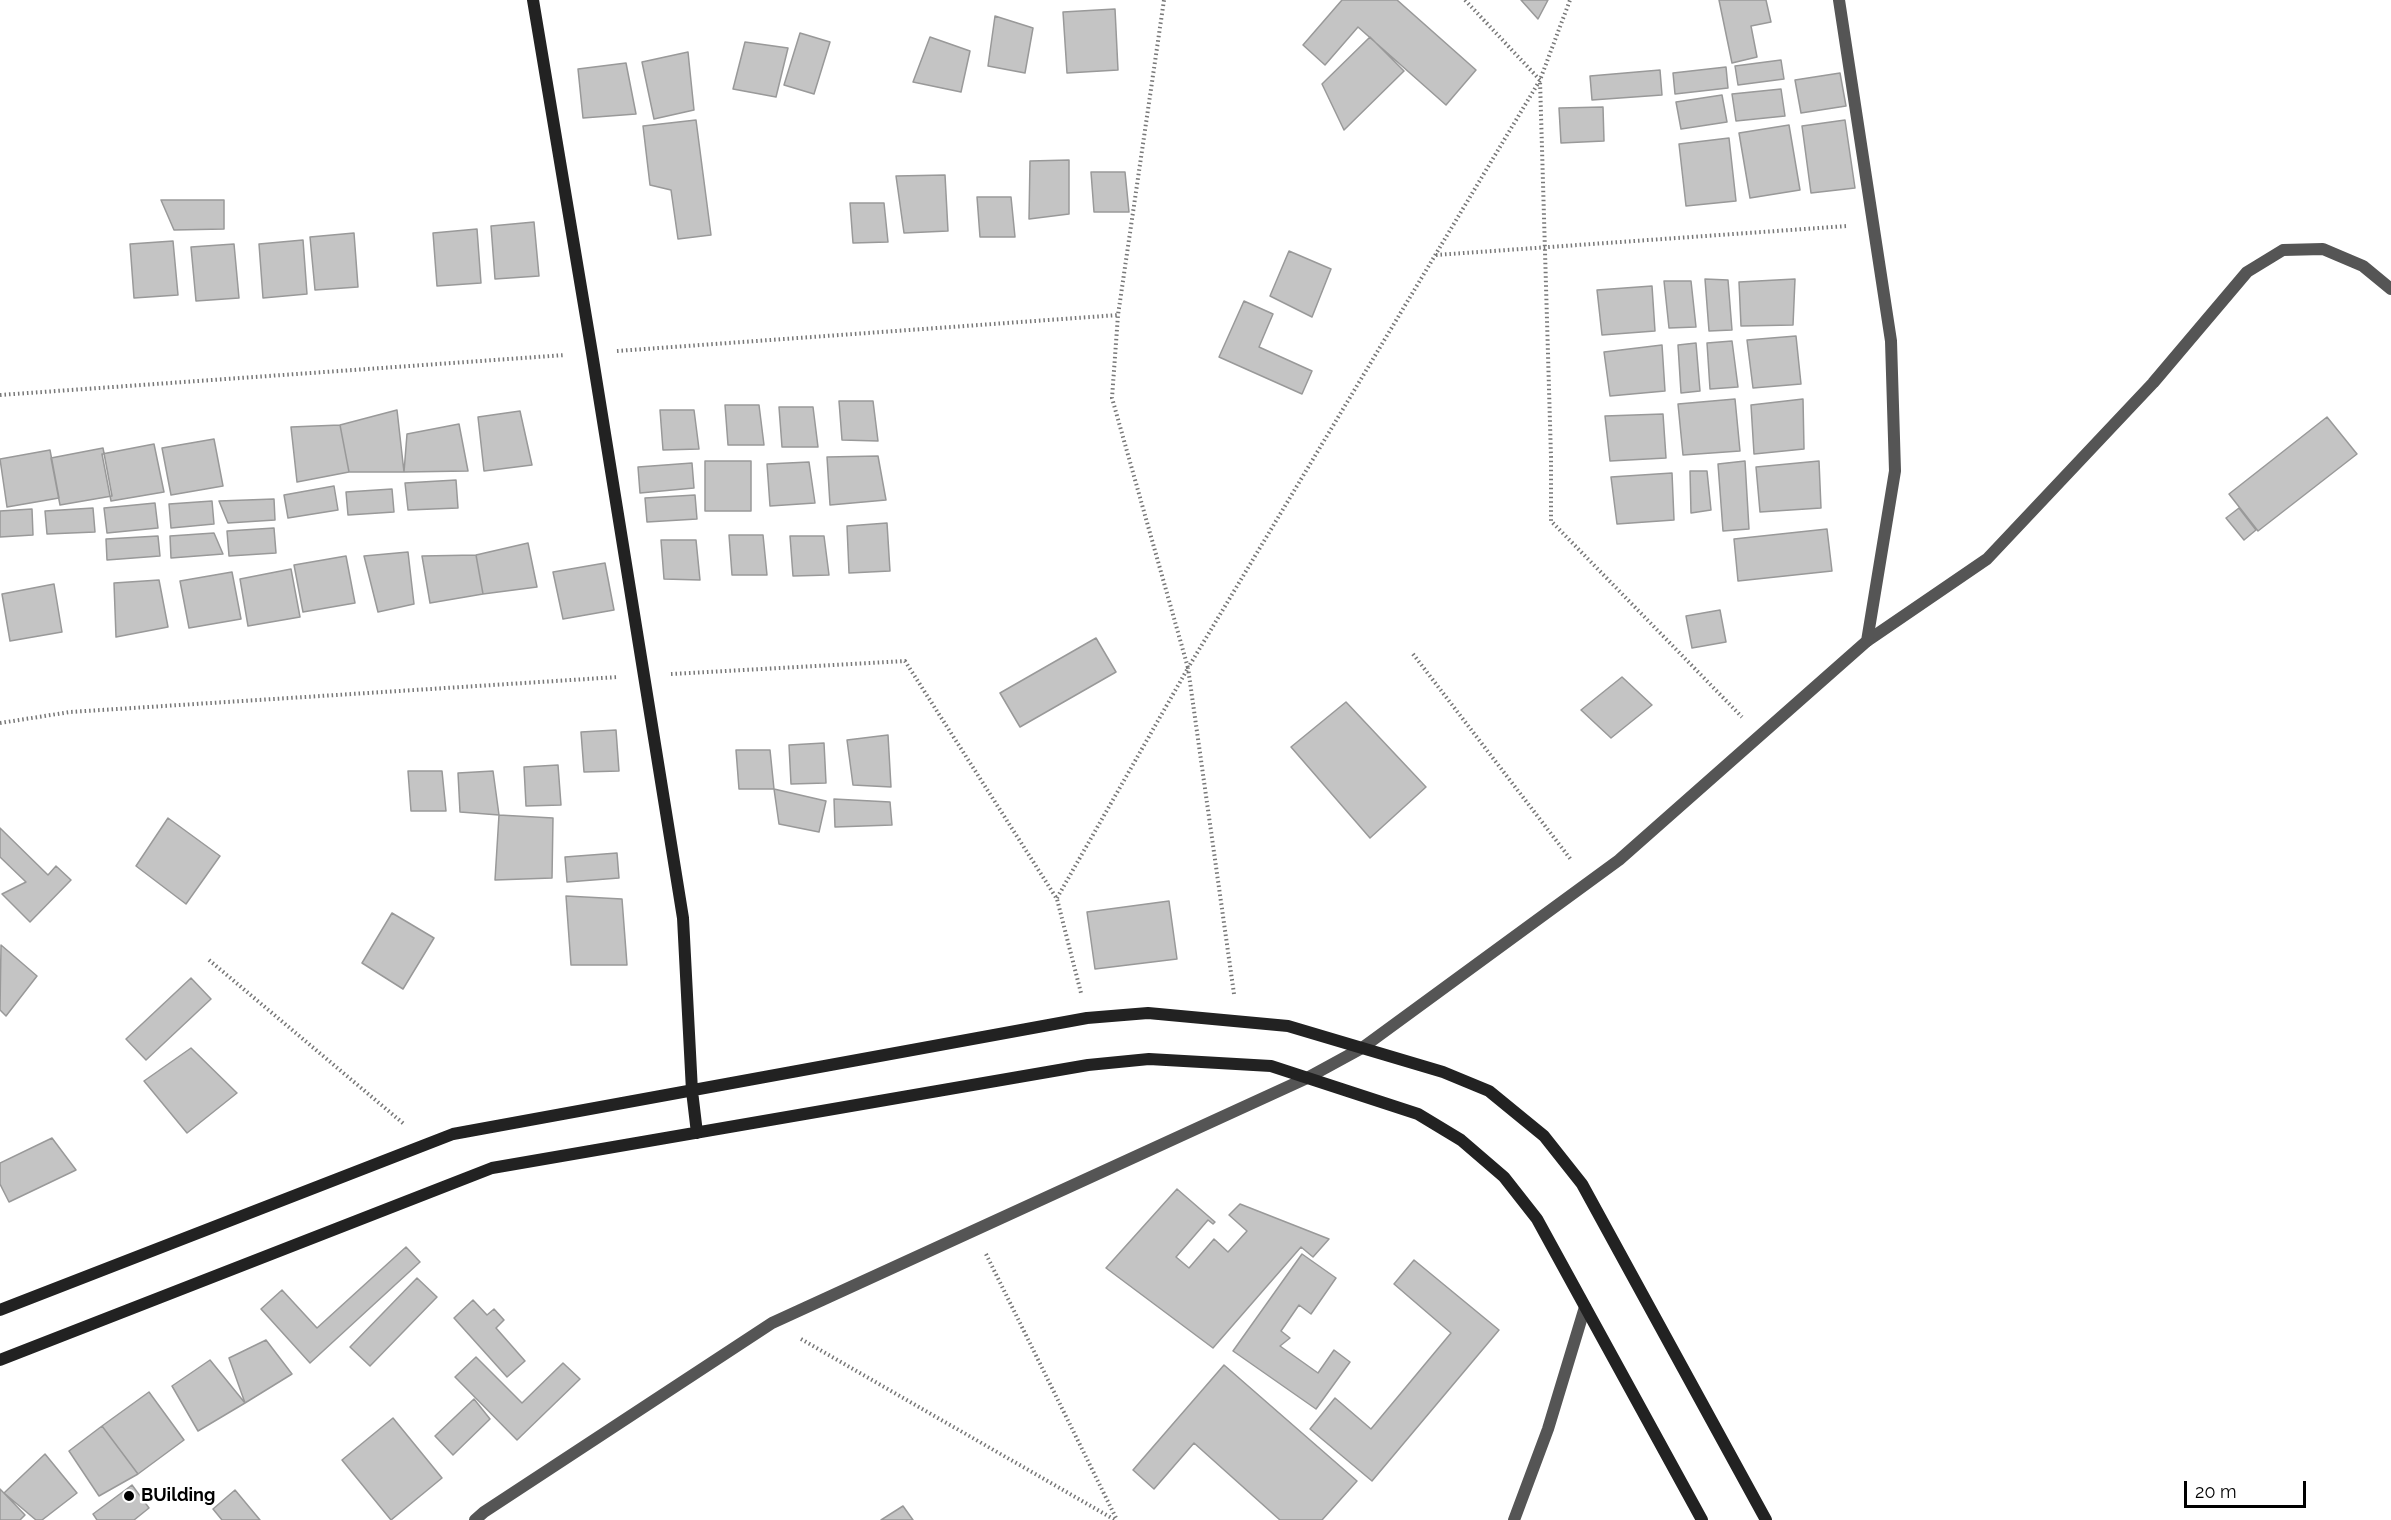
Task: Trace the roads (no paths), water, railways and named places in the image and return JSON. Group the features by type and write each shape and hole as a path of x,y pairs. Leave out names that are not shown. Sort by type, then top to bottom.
{"main road":[{"path":"533,0 683,918 692,1090 697,1133"},
{"path":"0,1310 453,1134 1087,1018 1148,1013 1288,1026 1443,1072 1489,1091 1544,1136 1582,1184 1766,1520"},
{"path":"0,1360 492,1168 1088,1065 1149,1059 1271,1066 1418,1114 1461,1140 1504,1177 1537,1219 1702,1520"}],"street":[{"path":"1839,0 1891,340 1895,471 1867,641"},
{"path":"475,1520 772,1323 1307,1078 1362,1048 1619,860 1867,641 1987,559 2153,383 2247,272 2283,250 2323,249 2363,266 2391,289"},
{"path":"1514,1520 1548,1429 1585,1307"}],"place":[{"name":"BUilding","path":"129,1496"}]}
